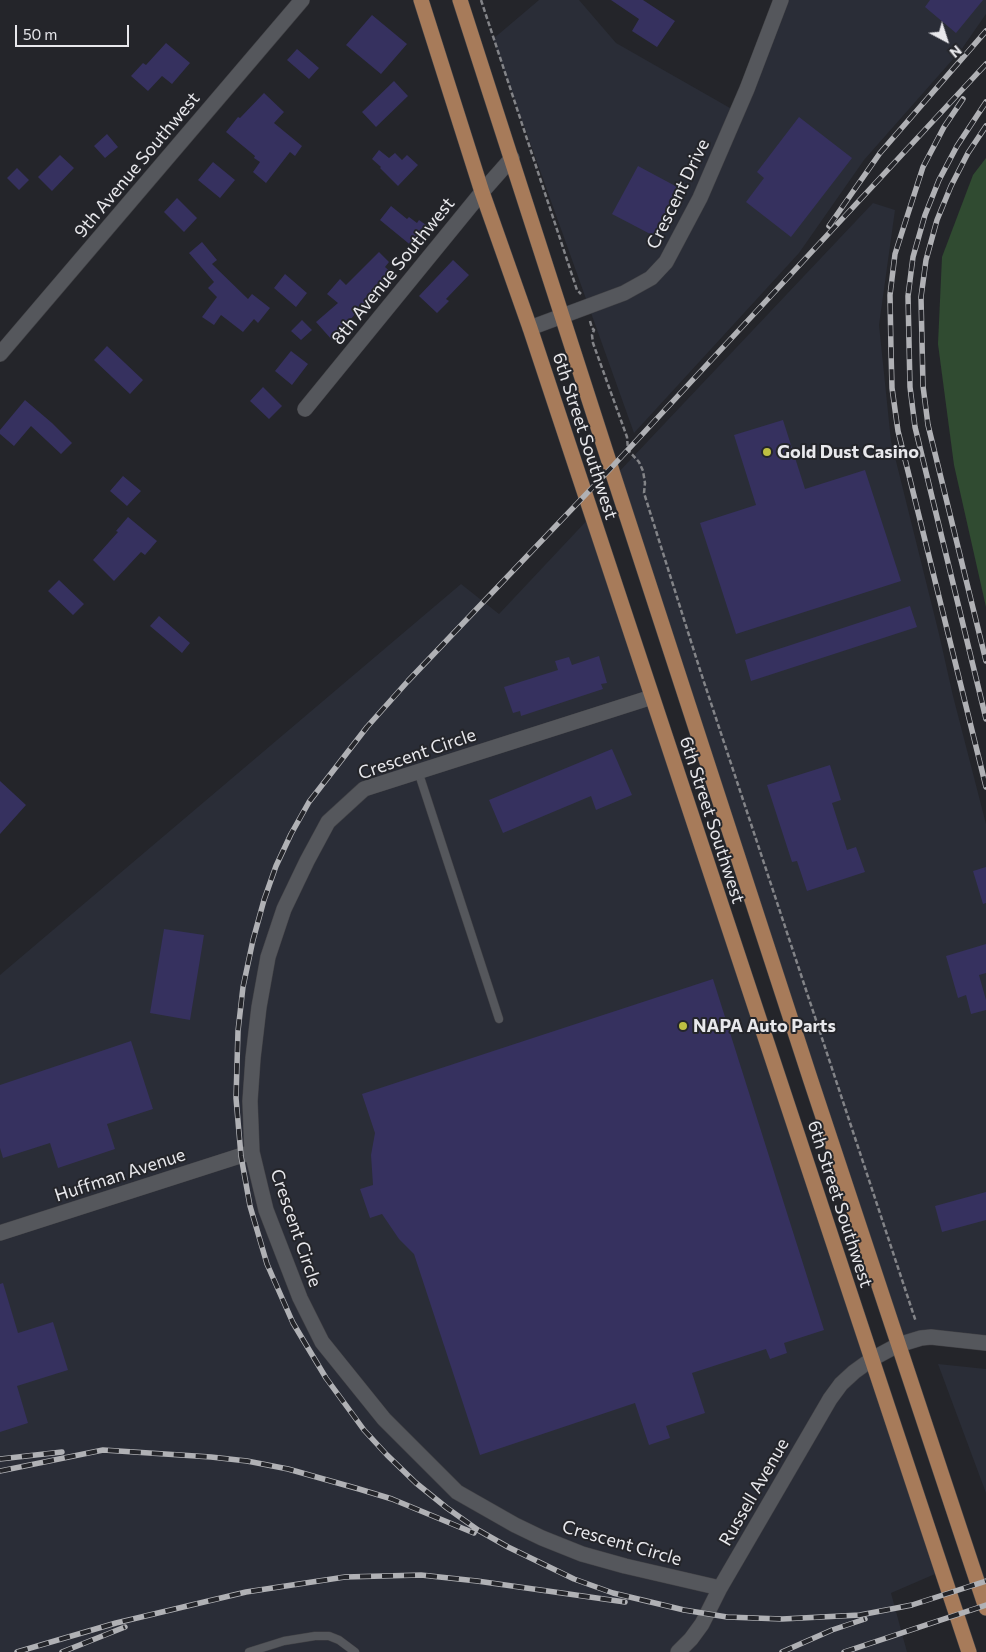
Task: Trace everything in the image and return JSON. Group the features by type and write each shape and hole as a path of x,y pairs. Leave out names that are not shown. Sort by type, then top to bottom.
{"main road":[{"name":"6th Street Southwest","path":"421,0 482,192 530,328 969,1652"},
{"name":"6th Street Southwest","path":"460,0 628,520 986,1608"}],"street":[{"name":"9th Avenue Southwest","path":"0,354 302,0"},
{"name":"Crescent Drive","path":"530,328 624,293 651,278 666,262 704,190 747,89 781,0"},
{"name":"8th Avenue Southwest","path":"305,408 512,158"},
{"name":"Crescent Circle","path":"652,697 364,789 328,822 284,909 268,957 259,1006 253,1058 250,1101 252,1152 266,1210 300,1298 322,1342 384,1419 457,1492 515,1525 582,1554 720,1588"},
{"name":"Huffman Avenue","path":"0,1233 252,1152"},
{"name":"Russell Avenue","path":"678,1652 702,1624 720,1588 830,1399 841,1384 854,1372 898,1345 921,1338 931,1337 986,1342"}],"lane":[{"path":"418,771 500,1020"},
{"path":"249,1652 284,1641 315,1636 329,1636 339,1640 355,1652"}],"path":[{"path":"481,0 580,296"},
{"path":"592,328 594,330 592,335 593,343 627,437 628,450 639,462 643,471 644,493 916,1322"}],"shaded area":[{"path":"539,0 579,0 616,43 737,112 781,0 986,0 986,14 961,50 864,160 799,253 634,433 493,39"},
{"path":"873,203 895,210 879,325 891,441 986,824 986,1343 898,1345 614,477"},
{"path":"592,515 942,1571 891,1593 907,1652 0,1652 0,975 461,584 499,614"},
{"path":"938,1364 986,1369 986,1493"}],"green space":[{"path":"986,158 986,607 954,465 938,344 942,257 973,175"}],"building":[{"path":"611,0 643,0 675,21 657,47 632,31 639,19"},
{"path":"930,0 983,0 956,33 925,7"},
{"path":"372,15 407,44 381,74 346,45"},
{"path":"166,43 190,63 172,84 162,76 148,91 131,76 143,63 146,65"},
{"path":"297,49 319,68 309,79 287,60"},
{"path":"394,81 408,96 376,127 362,112"},
{"path":"264,93 284,112 274,123 302,146 295,156 290,152 266,183 253,172 260,162 226,132 238,117 240,118"},
{"path":"799,117 852,158 791,237 746,202 764,178 757,172"},
{"path":"107,134 118,147 105,158 94,146"},
{"path":"379,150 389,158 395,153 402,160 407,155 418,165 398,186 372,159"},
{"path":"60,155 74,168 52,191 38,177"},
{"path":"213,162 235,180 220,198 198,180"},
{"path":"638,166 681,189 656,237 612,214"},
{"path":"17,168 29,180 19,190 7,178"},
{"path":"177,198 197,218 184,232 164,212"},
{"path":"391,206 407,219 409,217 417,223 419,220 429,227 413,247 380,220"},
{"path":"202,242 217,260 212,264 248,299 252,294 270,308 258,323 254,319 243,332 221,315 214,325 202,317 217,297 208,288 214,282 189,253"},
{"path":"379,252 389,262 385,267 393,274 371,295 346,327 332,340 316,322 338,303 327,294 340,279 346,285"},
{"path":"453,260 469,275 446,299 449,301 437,313 419,296"},
{"path":"285,274 307,293 296,307 274,288"},
{"path":"302,320 312,330 301,340 291,331"},
{"path":"107,346 143,380 130,394 94,360"},
{"path":"291,351 308,364 292,385 275,371"},
{"path":"263,387 282,406 269,419 250,401"},
{"path":"25,400 72,443 61,454 31,426 14,446 0,434 0,430"},
{"path":"783,420 805,489 865,470 901,581 736,634 700,523 756,505 734,435"},
{"path":"123,476 141,491 127,506 110,491"},
{"path":"128,517 157,541 145,555 141,552 114,581 93,560 118,532 116,531"},
{"path":"59,580 84,604 73,615 48,591"},
{"path":"910,606 917,627 751,681 745,660"},
{"path":"159,616 190,643 182,653 150,626"},
{"path":"599,656 607,683 601,684 603,689 521,716 520,711 513,713 504,687 558,670 555,661 569,657 572,665"},
{"path":"612,749 632,795 596,810 591,796 503,833 489,800"},
{"path":"830,765 841,800 832,803 847,850 856,847 865,872 807,891 797,861 792,862 767,785"},
{"path":"0,781 26,805 0,834"},
{"path":"986,867 986,903 983,904 973,871"},
{"path":"164,929 204,935 190,1020 150,1013"},
{"path":"986,944 986,973 979,975 986,1000 986,1010 971,1014 966,995 958,998 946,956"},
{"path":"713,979 824,1330 784,1343 787,1353 770,1359 766,1349 692,1373 705,1413 666,1426 670,1438 649,1445 635,1403 480,1455 414,1254 399,1239 382,1214 370,1218 360,1189 373,1185 371,1155 375,1133 362,1094"},
{"path":"131,1041 153,1109 107,1124 115,1149 58,1168 50,1143 3,1158 0,1148 0,1085"},
{"path":"986,1192 986,1220 942,1232 935,1206"},
{"path":"3,1283 18,1333 53,1322 68,1370 17,1386 28,1423 0,1432 0,1284"}],"railway":[{"path":"829,226 880,153 986,31"},
{"path":"986,64 611,468 408,681 367,727 309,802 276,866 253,940 243,987 238,1031 236,1098 241,1156 250,1206 267,1264 293,1323 326,1378 364,1430 416,1483 478,1530 508,1547 574,1579 613,1593 684,1610 727,1617 782,1619 860,1615 912,1605 986,1581"},
{"path":"963,99 944,127 923,167 895,254 890,295 892,388 898,431 986,787"},
{"path":"986,102 957,146 939,180 925,215 913,257 908,296 910,387 915,427 986,719"},
{"path":"986,126 968,153 951,186 937,220 926,260 921,297 923,386 928,425 986,661"},
{"path":"0,1471 103,1450 247,1461 288,1469 392,1499 474,1533"},
{"path":"0,1459 62,1452"},
{"path":"17,1652 116,1623 246,1592 345,1577 421,1575 625,1602"},
{"path":"844,1652 986,1605"},
{"path":"782,1652 832,1630 865,1619"},
{"path":"62,1652 125,1627"}],"place":[{"name":"Gold Dust Casino","path":"767,452"},
{"name":"NAPA Auto Parts","path":"683,1026"}]}
